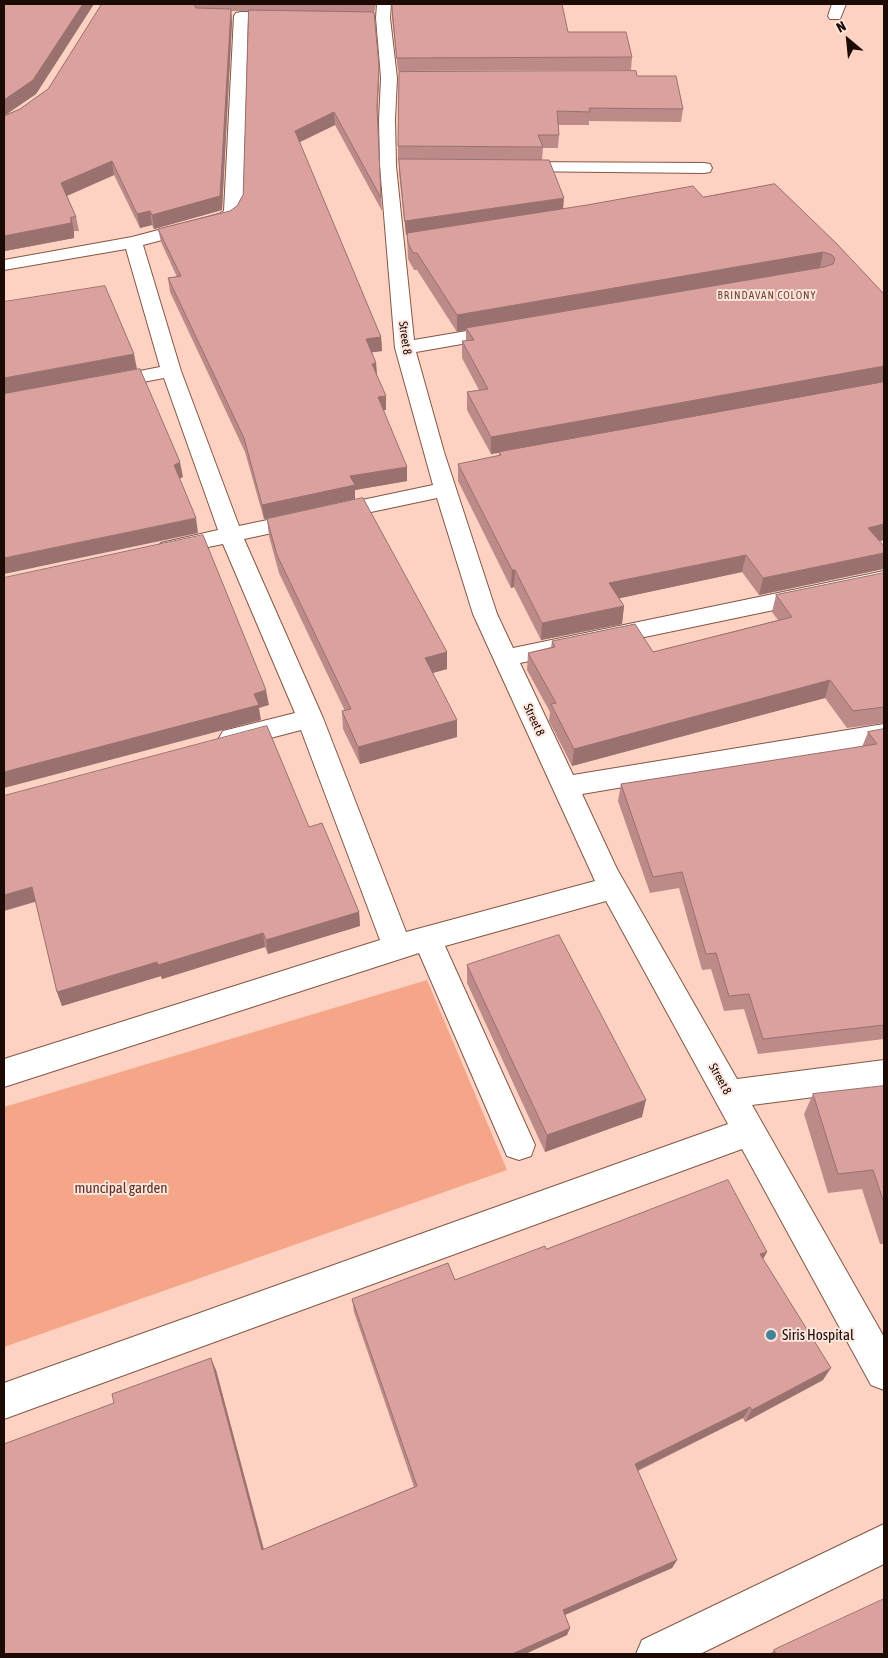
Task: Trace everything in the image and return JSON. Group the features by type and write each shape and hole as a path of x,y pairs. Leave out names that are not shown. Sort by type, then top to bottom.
{"street":[{"name":"Street 8","path":"377,13 394,78 387,120 398,166 405,243 405,348 448,477 484,614 613,888 882,1363"},
{"path":"4,265 133,242 225,218 231,214 234,208 236,16 298,17"},
{"path":"497,167 704,168"},
{"path":"133,242 171,371 231,535 310,718 397,947"},
{"path":"405,348 521,328"},
{"path":"82,387 171,371"},
{"path":"146,553 231,535 448,477"},
{"path":"505,658 884,580"},
{"path":"205,746 310,718"},
{"path":"565,787 884,734"},
{"path":"4,1073 397,947 613,888"},
{"path":"427,938 519,1145"},
{"path":"729,1094 884,1074"},
{"path":"4,1401 749,1131"},
{"path":"656,1654 884,1544"}],"green space":[{"name":"muncipal garden","path":"427,980 507,1170 4,1347 4,1107"}],"building":[{"path":"4,4 83,4 33,80 4,100"},
{"path":"102,4 194,4 196,8 231,9 220,196 152,215 150,211 137,214 112,161 61,183 76,217 71,217 71,223 4,236 4,116 20,109 48,89"},
{"path":"392,4 562,4 568,32 626,32 632,57 397,58"},
{"path":"249,10 374,12 379,66 377,107 381,198 334,112 295,131 381,337 366,339 376,363 372,364 386,396 378,397 407,467 350,476 355,485 262,505 244,438 168,278 181,276 158,229 230,211 237,206 243,195"},
{"path":"636,71 637,76 676,76 683,109 589,108 590,112 557,111 559,135 538,135 543,147 398,146 399,72"},
{"path":"399,159 549,160 564,198 405,221"},
{"path":"775,184 837,244 884,294 884,366 491,437 467,392 488,389 462,341 474,340 466,328 824,267 833,264 835,259 832,255 823,252 457,315 417,253 413,253 408,243 407,233 587,205 693,186 703,197"},
{"path":"105,286 134,354 4,378 4,302"},
{"path":"140,369 180,462 174,465 196,518 4,558 4,394"},
{"path":"884,382 884,524 868,528 884,546 884,553 763,578 746,555 609,583 624,606 542,623 515,570 512,570 458,464 501,455 499,452"},
{"path":"363,498 447,652 425,658 457,720 358,747 342,711 351,709 277,555 267,519"},
{"path":"203,535 266,690 254,694 259,705 4,772 4,578"},
{"path":"884,573 884,707 853,711 830,680 574,749 551,704 556,703 528,653 555,647 552,641 635,624 653,652 792,617 776,595"},
{"path":"267,726 309,827 322,823 359,912 266,940 263,933 158,965 157,962 57,992 32,887 4,895 4,796"},
{"path":"884,729 884,1025 763,1039 749,994 729,996 716,953 706,954 682,872 653,877 621,784 877,744 868,732"},
{"path":"559,935 646,1100 547,1135 467,965"},
{"path":"884,1086 884,1203 873,1170 838,1174 813,1094"},
{"path":"728,1180 767,1252 760,1254 831,1368 752,1410 750,1407 635,1464 677,1560 563,1610 570,1628 512,1654 4,1654 4,1444 114,1403 112,1394 211,1358 262,1550 417,1486 352,1299 448,1263 455,1280 545,1246 546,1249"},
{"path":"884,1599 884,1654 776,1654 774,1650"}],"place":[{"name":"Siris Hospital","path":"771,1335"}],"district":[{"name":"BRINDAVAN COLONY","path":"767,296"}]}
